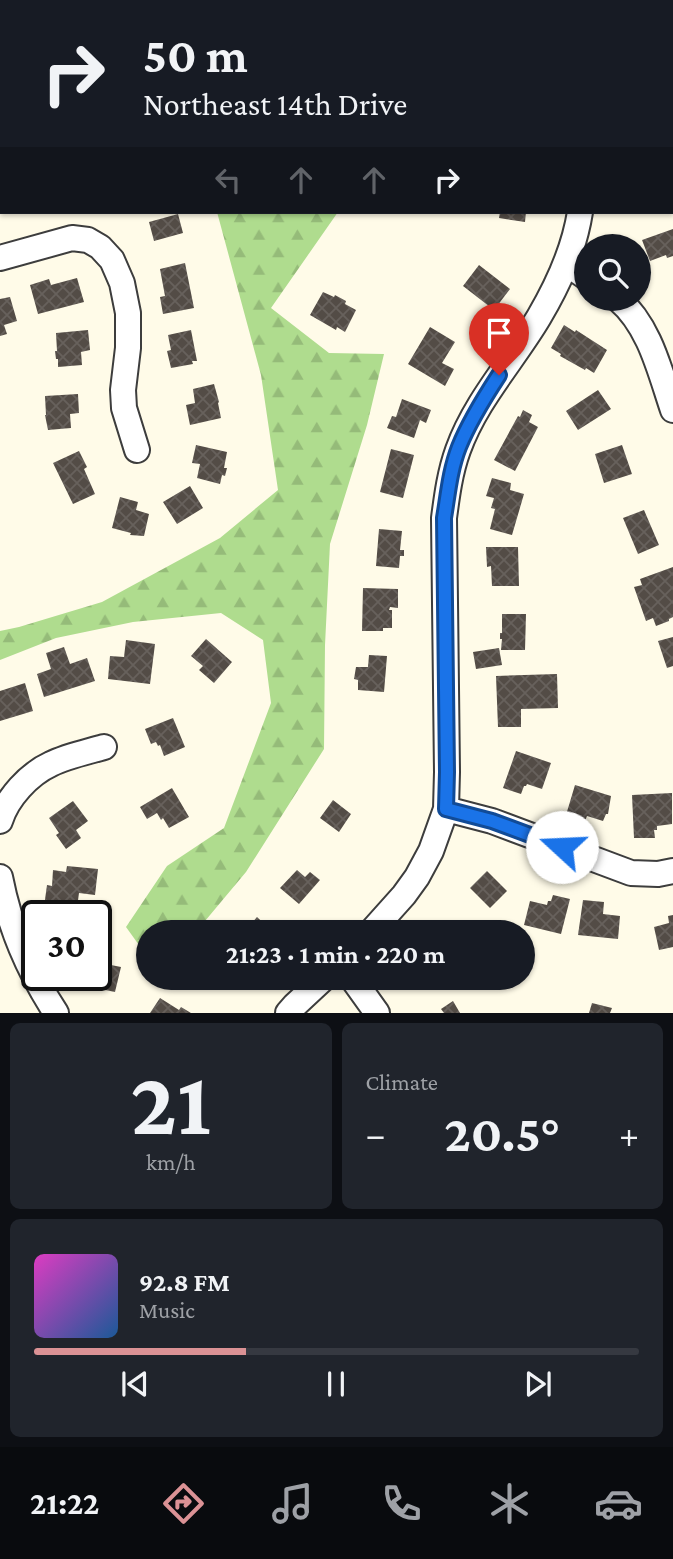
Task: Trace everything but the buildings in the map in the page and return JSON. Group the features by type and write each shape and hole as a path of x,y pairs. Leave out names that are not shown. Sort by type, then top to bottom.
{"street":[{"path":"579,234 580,214"},
{"path":"0,258 72,238 88,240 100,247 112,260 122,282 128,313 124,408 137,450"},
{"path":"382,920 417,877 431,851 446,809 444,518 449,482 458,448 484,397 539,317 574,275"},
{"path":"629,311 651,346 673,410"},
{"path":"0,821 15,794 32,775 51,763 104,747"},
{"path":"446,809 492,821 631,873 658,874 673,871"},
{"path":"0,877 5,904 18,943 38,986 56,1013"},
{"path":"288,1013 311,990"},
{"path":"361,990 377,1013"}],"green space":[{"path":"218,214 337,214 271,308 329,353 384,354 367,425 330,544 324,749 246,872 206,920 136,920 136,941 126,927 167,866 224,828 271,703 263,640 221,613 133,622 56,638 0,660 0,631 102,602 220,538 278,490 261,375"}],"route":[{"path":"499,375 484,397 458,448 449,482 444,518 446,809 492,821 562,847"}]}
